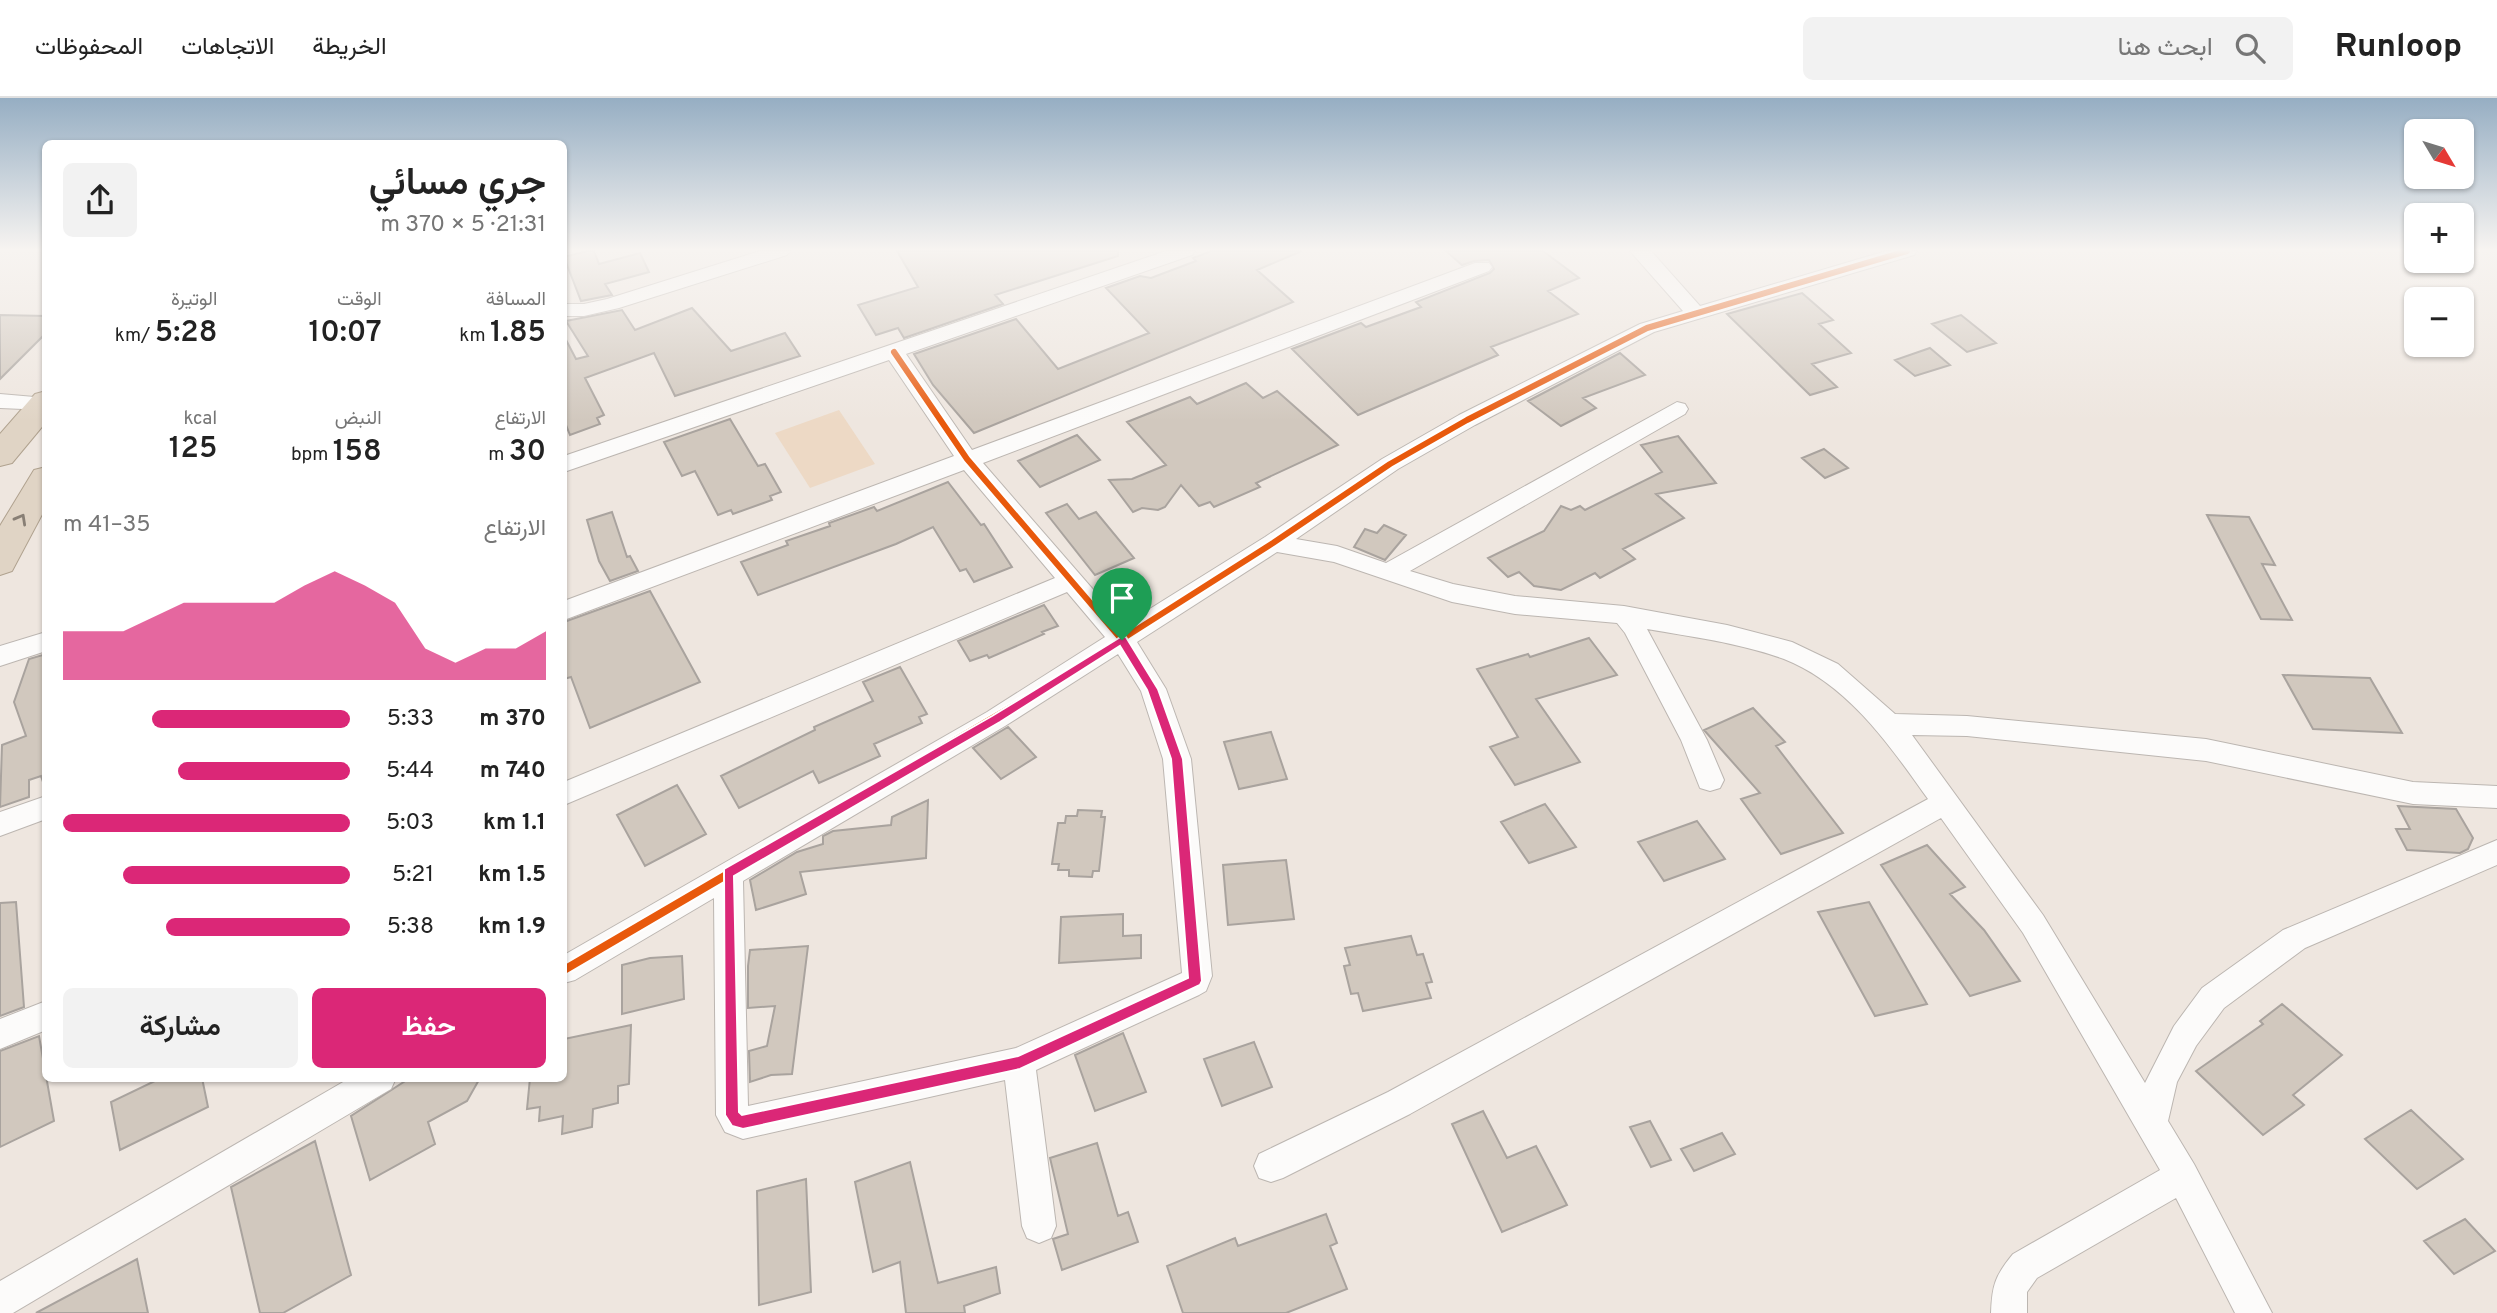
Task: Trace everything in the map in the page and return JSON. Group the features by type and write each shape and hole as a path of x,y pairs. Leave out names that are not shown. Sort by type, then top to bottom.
{"highway":[{"path":"0,456 42,404"},
{"path":"0,562 19,522 42,485"}],"street":[{"path":"567,310 595,308"},
{"path":"567,463 1022,308"},
{"path":"567,610 1373,308"},
{"path":"1691,308 1695,312"},
{"path":"567,968 996,719 1273,543 1390,464 1467,420 1647,328 1710,308"},
{"path":"728,873 732,1115 743,1123 1020,1062 1188,985 1195,981 1197,976 1177,759 1153,689 1122,640 967,459 894,352"},
{"path":"0,401 42,402"},
{"path":"1388,573 1677,409"},
{"path":"1273,543 1337,554 1452,593 1515,605 1624,615 1727,634 1792,652 1829,671 1889,724 2033,924 2182,1176 2254,1313"},
{"path":"567,793 1070,581"},
{"path":"1624,615 1634,627 1694,740 1710,780"},
{"path":"0,656 42,642"},
{"path":"1889,724 1967,726 2127,740 2206,750 2413,793 2497,797"},
{"path":"1271,1166 1399,1103 1931,810 1947,804"},
{"path":"0,824 42,808"},
{"path":"2151,1123 2162,1079 2185,1036 2213,998 2294,939 2497,852"},
{"path":"0,1034 42,1017"},
{"path":"1020,1062 1039,1226"},
{"path":"0,1301 373,1082"},
{"path":"2009,1313 2010,1286 2025,1266 2182,1176"}],"shaded area":[{"path":"839,410 875,464 810,488 775,433"}],"building":[{"path":"692,308 731,351 785,333 800,356 675,396 654,353 585,378 604,415 597,418 600,424 570,435 567,428 567,342 576,359 588,356 567,321 622,310 635,330"},
{"path":"860,308 992,308 904,338 898,328 876,335"},
{"path":"1125,308 1279,308 974,433 933,385 914,354 1016,319 1058,369 1149,333"},
{"path":"1419,308 1570,308 1578,314 1491,347 1498,355 1358,415 1292,349 1361,323 1366,327"},
{"path":"1750,308 1819,308 1833,320 1819,324 1851,353 1812,364 1837,387 1810,395 1727,314"},
{"path":"0,315 42,316 42,337 0,379"},
{"path":"1961,315 1996,343 1967,352 1932,324"},
{"path":"1930,348 1950,365 1915,376 1895,360"},
{"path":"1620,353 1645,375 1583,398 1596,408 1561,426 1528,401"},
{"path":"1246,383 1263,398 1277,391 1338,445 1256,483 1260,487 1214,507 1210,502 1199,506 1181,485 1165,507 1158,510 1142,508 1133,512 1109,480 1132,479 1166,465 1127,422 1190,397 1197,404"},
{"path":"730,419 758,466 765,464 781,492 770,496 772,500 733,514 731,510 718,515 695,471 682,476 664,442"},
{"path":"1077,435 1100,460 1040,487 1018,461"},
{"path":"1678,436 1716,483 1656,494 1684,518 1623,549 1635,559 1600,578 1595,573 1561,590 1534,586 1519,572 1508,577 1488,558 1544,531 1561,506 1571,510 1580,506 1585,510 1662,472 1641,445"},
{"path":"1824,449 1848,468 1825,478 1802,458"},
{"path":"948,482 981,525 984,524 1012,567 974,582 966,569 960,571 933,527 896,544 758,595 741,562 788,545 786,541 830,526 829,523 874,507 877,511"},
{"path":"1067,504 1079,519 1096,512 1134,558 1095,575 1046,513"},
{"path":"612,512 627,557 630,556 638,571 610,581 599,561 587,520"},
{"path":"2207,515 2249,517 2275,565 2262,564 2292,620 2261,619"},
{"path":"1384,525 1406,535 1385,560 1354,547 1365,529 1377,533"},
{"path":"650,591 700,682 590,728 571,677 567,678 567,621"},
{"path":"1044,605 1058,626 989,658 987,655 970,661 958,641"},
{"path":"1589,638 1617,675 1536,699 1580,762 1515,785 1490,747 1518,737 1477,669 1528,654 1530,657"},
{"path":"42,655 42,779 41,776 29,780 29,797 0,807 2,745 26,736 14,702 29,659"},
{"path":"900,667 927,714 919,717 922,723 874,744 880,756 819,783 813,771 739,808 721,776 815,730 814,727 873,701 863,682"},
{"path":"2283,675 2370,678 2402,733 2313,729"},
{"path":"1753,708 1785,742 1776,746 1843,833 1781,854 1741,799 1760,793 1704,730"},
{"path":"1008,727 1036,757 1001,779 973,748"},
{"path":"1271,732 1287,779 1239,789 1224,742"},
{"path":"677,785 706,834 645,866 617,815"},
{"path":"928,800 926,858 800,872 806,894 756,910 750,880 797,852 823,844 823,836 833,831 891,825 892,817"},
{"path":"1545,804 1576,847 1529,863 1501,822"},
{"path":"2398,806 2456,809 2473,838 2468,849 2460,853 2407,850 2396,829 2410,829"},
{"path":"1078,810 1102,811 1101,817 1105,817 1099,871 1093,871 1092,877 1069,876 1069,870 1058,870 1059,864 1052,864 1058,823 1065,823 1066,816 1077,816"},
{"path":"1697,821 1725,859 1664,881 1638,842"},
{"path":"1927,845 1965,887 1950,894 1984,930 2020,981 1970,996 1881,865"},
{"path":"1286,860 1294,919 1228,925 1223,865"},
{"path":"16,902 24,1007 0,1016 0,903"},
{"path":"1869,902 1927,1004 1875,1016 1818,912"},
{"path":"1123,914 1123,936 1141,935 1141,958 1059,963 1061,917"},
{"path":"1411,936 1417,955 1423,954 1432,982 1426,983 1431,998 1363,1011 1358,993 1351,994 1344,966 1350,965 1345,948"},
{"path":"808,946 792,1074 771,1075 750,1082 749,1051 767,1046 775,1006 748,1008 750,950"},
{"path":"682,956 684,999 622,1014 622,965 650,958"},
{"path":"2282,1004 2342,1055 2293,1095 2304,1105 2263,1135 2196,1071 2263,1024 2260,1021"},
{"path":"631,1025 629,1084 618,1086 618,1103 593,1109 592,1127 562,1134 563,1116 539,1121 540,1107 527,1109 530,1082 567,1082 567,1038"},
{"path":"1123,1033 1146,1092 1095,1111 1075,1055"},
{"path":"39,1036 42,1082 47,1082 54,1121 0,1147 0,1051"},
{"path":"1254,1042 1272,1087 1222,1106 1204,1059"},
{"path":"153,1082 203,1082 208,1107 120,1150 111,1102"},
{"path":"404,1082 478,1082 467,1101 428,1122 435,1144 370,1180 351,1116"},
{"path":"2411,1110 2463,1159 2417,1189 2365,1139"},
{"path":"1483,1111 1507,1158 1536,1146 1567,1205 1502,1232 1452,1124"},
{"path":"1650,1121 1671,1160 1651,1167 1630,1127"},
{"path":"1722,1133 1735,1154 1694,1171 1681,1149"},
{"path":"315,1141 351,1275 283,1313 260,1313 231,1187"},
{"path":"1097,1143 1118,1216 1128,1212 1138,1242 1062,1270 1053,1239 1068,1234 1050,1158"},
{"path":"910,1162 938,1283 996,1267 1000,1293 964,1306 965,1313 906,1313 900,1262 873,1272 855,1182"},
{"path":"806,1179 811,1292 759,1305 757,1191"},
{"path":"1326,1214 1337,1243 1330,1246 1347,1289 1286,1313 1183,1313 1167,1266 1235,1238 1238,1246"},
{"path":"2465,1219 2495,1251 2454,1274 2424,1241"},
{"path":"137,1259 148,1313 36,1313"}],"cycle path":[{"path":"567,968 996,719 1273,543 1390,464 1467,420 1647,328 1716,308"},
{"path":"728,873 732,1115 743,1123 1019,1062 1188,985 1195,981 1197,976 1177,759 1153,689 1122,640 967,459 894,352"}],"route":[{"path":"1122,640 1153,689 1177,759 1197,976 1195,981 1020,1062 743,1123 737,1121 732,1115 728,873 996,719 1122,640"}]}
